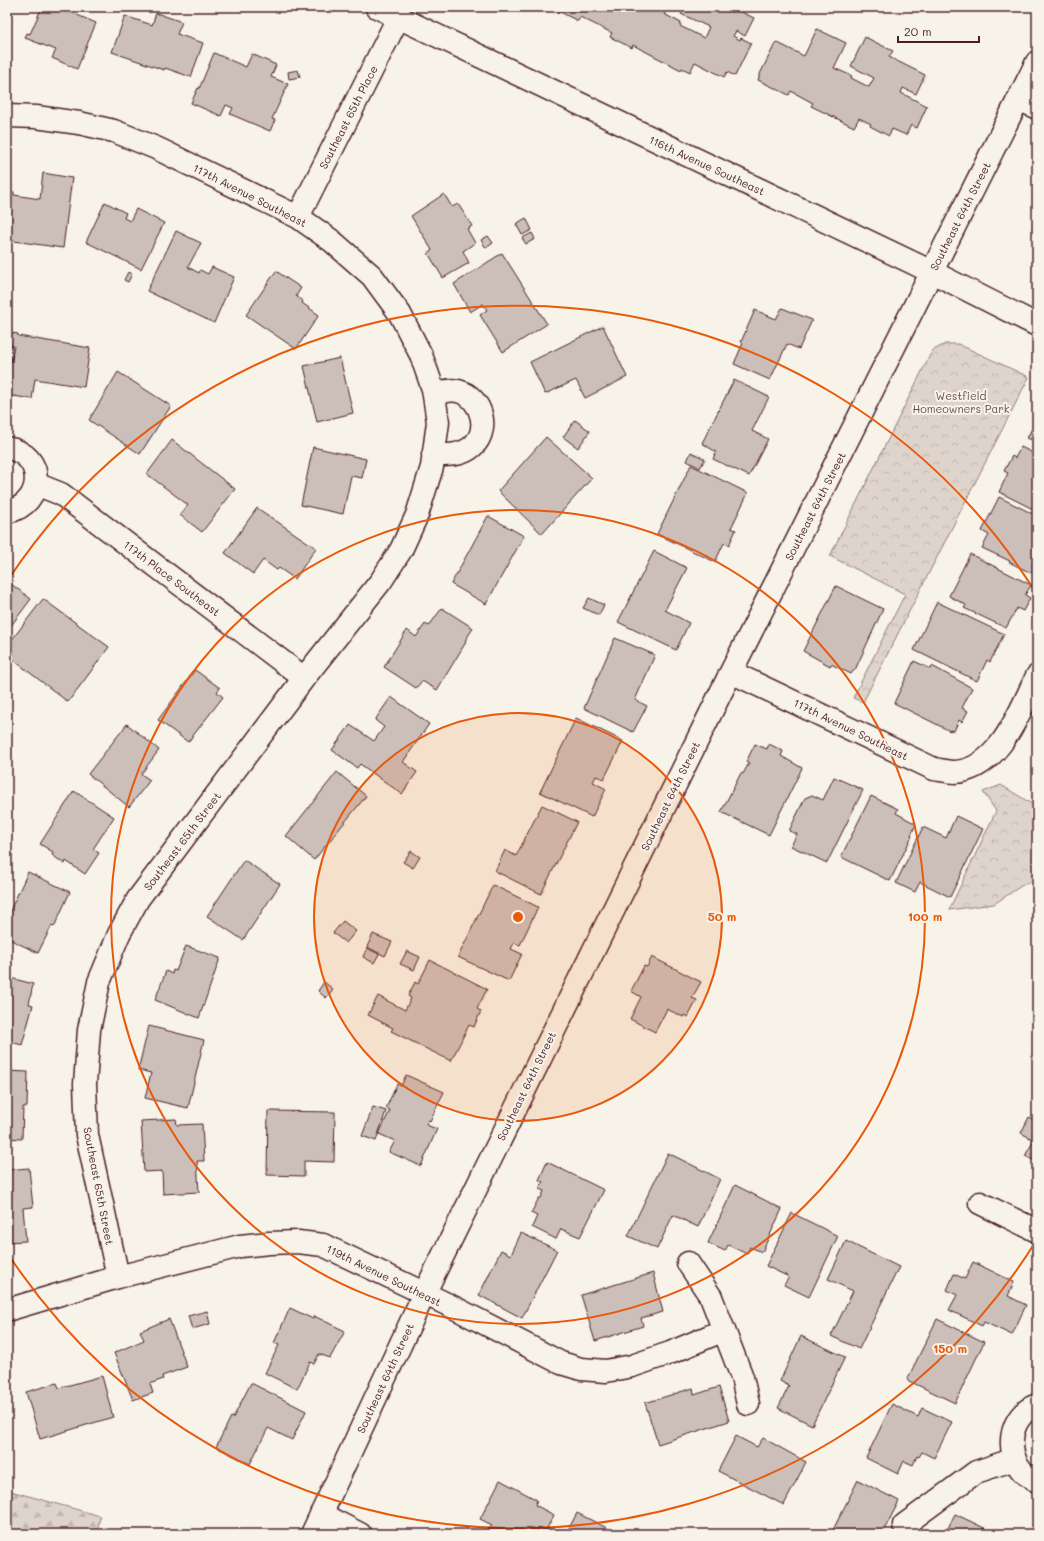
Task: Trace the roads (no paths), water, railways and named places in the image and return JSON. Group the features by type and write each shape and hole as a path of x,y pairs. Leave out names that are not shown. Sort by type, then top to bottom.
{"street":[{"name":"116th Avenue Southeast","path":"377,7 932,272 1037,325"},
{"name":"Southeast 65th Place","path":"298,217 398,18"},
{"name":"Southeast 64th Street","path":"312,1534 424,1294 731,672 932,272 1028,104 1037,62"},
{"name":"117th Avenue Southeast","path":"7,116 36,117 79,123 114,131 156,148 298,217 332,241 372,276 400,314 421,355 434,394 438,422"},
{"path":"433,456 452,455 470,448 481,433 483,423 481,412 476,402 468,395 458,391 446,390 434,394"},
{"name":"Southeast 65th Street","path":"118,1277 87,1134 85,1084 89,1030 99,982 119,934 138,900 304,678 381,581 401,550 417,515 432,467 438,422"},
{"path":"7,448 24,454 31,462 36,473 36,484 33,495 26,504 16,510 7,512"},
{"name":"117th Place Southeast","path":"36,484 61,494 304,678"},
{"name":"117th Avenue Southeast","path":"731,672 934,769 956,772 974,767 992,755 1007,736 1037,676"},
{"path":"980,1203 1037,1231"},
{"name":"119th Avenue Southeast","path":"7,1310 118,1277 240,1246 298,1242 323,1245 561,1363 581,1369 606,1371 632,1366 670,1353 724,1330"},
{"path":"688,1264 711,1297 742,1377 748,1404"},
{"path":"1037,1405 1022,1414 1015,1425 1011,1438 1012,1451 1015,1459 1024,1473 1037,1481"},
{"path":"904,1525 976,1472 1015,1459"},
{"path":"321,1514 360,1534"}],"park label":[{"name":"Westfield Homeowners Park","path":"961,401"}]}
